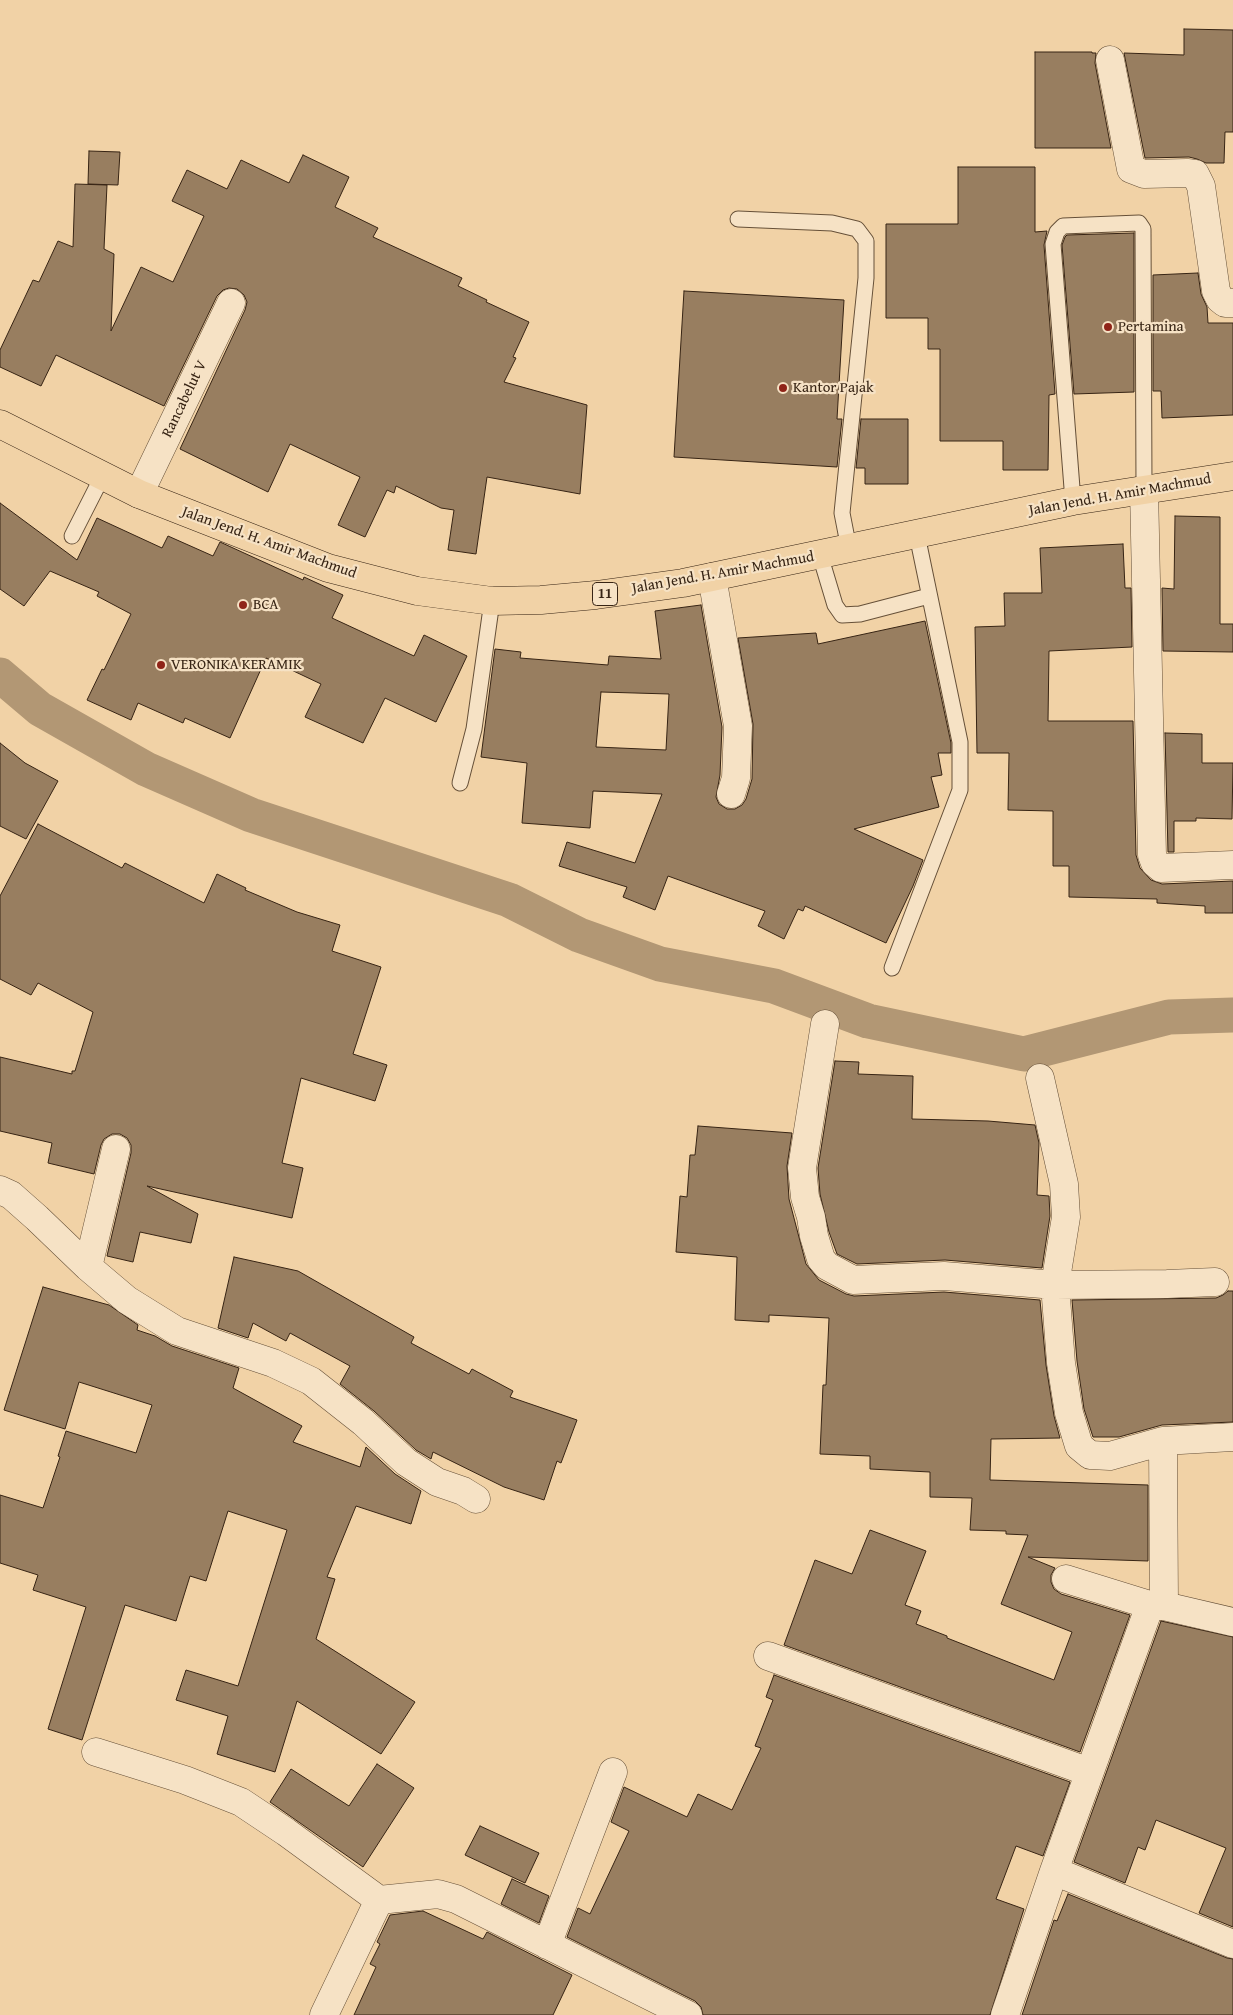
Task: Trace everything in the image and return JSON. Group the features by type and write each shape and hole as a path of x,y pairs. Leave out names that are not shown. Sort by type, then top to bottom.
{"highway":[{"name":"Jalan Jend. H. Amir Machmud","path":"0,424 139,494 328,568 417,591 492,601 541,600 596,595 712,577 1073,501 1233,476"}],"street":[{"path":"1110,60 1131,169 1144,174 1195,174 1201,186 1216,290 1220,299 1225,303 1233,304"},
{"name":"Rancabelut V","path":"139,494 231,303"},
{"path":"1144,489 1152,855 1155,864 1161,868 1233,865"},
{"path":"712,577 738,726 736,778 731,794"},
{"path":"825,1024 802,1168 805,1197 821,1259 827,1266 853,1280 944,1276 1055,1285 1215,1282"},
{"path":"1040,1078 1064,1184 1066,1217 1055,1285 1061,1363 1069,1413 1079,1446 1090,1455 1110,1456 1163,1441 1233,1437"},
{"path":"88,1267 116,1148"},
{"path":"0,1190 10,1195 37,1218 88,1267 127,1300 176,1331 273,1363 311,1381 363,1422 406,1462 437,1482 462,1491 476,1499"},
{"path":"1005,2015 1089,1772 1157,1606 1163,1441"},
{"path":"1066,1579 1157,1606 1233,1622"},
{"path":"768,1656 1089,1772"},
{"path":"96,1752 185,1780 241,1802 286,1832 379,1900 438,1894 456,1898 688,2015"},
{"path":"548,1945 613,1772"},
{"path":"1054,1871 1233,1944"},
{"path":"324,2015 379,1900"}],"lane":[{"path":"738,219 832,223 857,229 866,241 866,278 842,513 849,549"},
{"path":"1073,501 1053,244 1057,232 1062,226 1139,223 1143,229 1144,489"},
{"path":"72,536 103,475"},
{"path":"892,968 960,790 960,742 917,534"},
{"path":"820,555 835,605 842,614 860,614 929,596"},
{"path":"460,783 474,729 492,601"}],"building":[{"path":"1184,29 1233,30 1233,132 1225,132 1224,163 1206,163 1189,157 1145,158 1124,53 1184,55"},
{"path":"1035,52 1096,53 1095,63 1111,148 1035,148"},
{"path":"89,151 120,152 118,185 88,184"},
{"path":"303,155 349,177 335,207 378,228 373,237 462,278 458,286 487,300 486,302 529,322 513,357 516,358 504,382 587,405 580,494 487,477 476,554 448,550 454,510 441,508 396,486 394,493 387,490 365,537 338,525 360,477 290,444 268,492 180,449 245,310 247,302 244,295 237,289 229,288 223,290 217,296 164,406 56,355 41,386 0,367 0,350 33,280 39,282 58,241 73,247 75,184 107,185 104,249 114,254 111,331 141,267 173,282 204,216 172,201 187,170 227,189 241,160 289,183"},
{"path":"958,167 1035,167 1035,232 1047,231 1044,245 1055,394 1049,395 1048,470 1003,470 1003,441 940,441 940,349 928,349 928,318 886,318 886,224 958,224"},
{"path":"1134,233 1134,392 1074,394 1062,245 1067,235"},
{"path":"1198,273 1201,294 1207,307 1208,323 1233,323 1233,415 1162,418 1161,391 1153,391 1153,275"},
{"path":"684,291 844,300 837,419 842,419 837,467 674,457"},
{"path":"861,419 908,419 908,484 865,484 865,468 856,468"},
{"path":"0,503 77,560 97,518 162,548 168,536 213,556 220,542 303,580 304,577 343,595 332,618 414,656 424,635 467,656 436,722 385,698 363,743 305,717 321,684 266,658 230,738 185,718 183,723 138,703 131,720 87,700 131,614 97,596 99,592 50,571 24,606 0,589"},
{"path":"1175,516 1220,517 1220,624 1233,624 1233,652 1163,651 1162,588 1174,589"},
{"path":"1123,544 1125,588 1131,588 1132,647 1049,651 1048,721 1133,721 1136,855 1140,868 1151,880 1162,884 1233,881 1233,913 1205,913 1205,906 1157,903 1157,899 1069,897 1069,866 1053,866 1053,811 1008,810 1009,753 977,753 975,627 1005,626 1004,593 1042,593 1040,548"},
{"path":"701,605 722,727 720,775 716,797 719,804 727,809 735,809 742,805 746,799 752,779 753,724 738,638 816,633 818,644 925,621 951,743 951,753 938,753 942,775 931,777 939,807 854,829 923,860 886,943 805,906 803,911 798,909 784,939 758,926 765,911 668,876 655,910 623,897 627,887 559,866 567,842 635,863 662,794 593,791 590,828 522,823 527,763 481,757 495,649 521,652 520,658 608,665 609,656 661,659 655,611","holes":["601,692 669,694 666,750 596,747"]},
{"path":"1165,733 1202,734 1202,763 1233,763 1232,819 1196,818 1196,821 1174,821 1174,852 1168,852"},
{"path":"0,743 25,763 58,781 26,839 0,826"},
{"path":"38,824 122,868 125,863 204,903 217,874 246,888 245,890 297,912 340,925 332,951 381,967 353,1054 387,1065 375,1101 301,1078 282,1163 303,1168 292,1218 147,1186 198,1214 191,1243 140,1232 133,1262 107,1256 131,1153 131,1145 127,1138 120,1134 112,1134 104,1139 94,1174 48,1163 52,1143 0,1131 0,1057 72,1074 72,1071 75,1071 93,1012 38,983 31,995 0,979 0,896"},
{"path":"835,1061 859,1062 858,1074 913,1076 912,1119 988,1121 1035,1125 1039,1143 1037,1195 1049,1196 1050,1216 1042,1268 945,1260 857,1264 837,1254 829,1232 820,1194 818,1168"},
{"path":"698,1126 792,1133 787,1166 789,1199 806,1264 819,1280 846,1294 854,1296 944,1292 1040,1300 1046,1365 1054,1416 1060,1438 991,1439 990,1480 1148,1485 1148,1561 1028,1557 1055,1568 1051,1575 1051,1582 1054,1589 1061,1594 1130,1615 1080,1752 784,1645 815,1560 852,1574 870,1530 926,1551 905,1605 921,1611 916,1624 1054,1680 1072,1632 1001,1604 1028,1535 1006,1534 1006,1531 970,1530 972,1498 930,1497 930,1472 870,1469 870,1456 820,1454 823,1385 826,1385 829,1318 769,1315 769,1322 735,1320 737,1257 676,1252 680,1196 687,1197 690,1155 695,1155"},
{"path":"234,1257 298,1271 414,1337 411,1343 469,1374 472,1369 513,1391 510,1397 577,1420 561,1463 557,1461 544,1500 504,1487 433,1452 431,1459 416,1450 374,1411 340,1384 350,1366 290,1333 286,1341 253,1323 248,1338 218,1328"},
{"path":"43,1287 109,1305 138,1325 137,1330 155,1336 172,1346 239,1368 233,1388 302,1426 293,1442 360,1467 366,1447 395,1474 421,1491 411,1524 356,1506 327,1577 335,1579 316,1639 415,1702 381,1754 297,1701 275,1772 217,1754 228,1716 176,1700 186,1670 238,1686 287,1530 228,1511 206,1581 190,1576 176,1621 125,1605 82,1740 48,1729 86,1607 33,1590 38,1575 0,1563 0,1495 43,1508 60,1457 58,1456 66,1431 136,1453 152,1405 79,1382 65,1429 4,1410"},
{"path":"1228,1291 1233,1291 1233,1422 1162,1425 1119,1437 1093,1437 1084,1409 1077,1361 1072,1300 1216,1298"},
{"path":"1161,1621 1233,1637 1233,1927 1199,1913 1226,1848 1156,1820 1145,1850 1138,1847 1125,1883 1074,1862"},
{"path":"774,1675 1070,1782 1043,1856 1016,1846 996,1899 1024,1909 990,2015 703,2015 701,2007 695,2001 567,1937 578,1908 590,1914 629,1831 611,1822 624,1787 687,1817 698,1794 732,1810 761,1748 755,1746 773,1700 766,1697"},
{"path":"377,1764 414,1788 363,1867 270,1802 291,1769 349,1806"},
{"path":"480,1826 539,1853 525,1883 465,1855"},
{"path":"512,1879 549,1896 539,1923 501,1904"},
{"path":"1068,1894 1233,1959 1233,2015 1022,2015 1054,1920 1057,1921"},
{"path":"423,1911 483,1939 487,1932 572,1975 553,2015 354,2015 376,1967 370,1964 380,1944 377,1942 390,1915"}],"waterway":[{"path":"0,675 40,709 146,769 251,815 509,900 579,935 660,964 774,986 868,1021 1024,1054 1169,1017 1233,1015"}],"place":[{"name":"Pertamina","path":"1108,327"},
{"name":"Kantor Pajak","path":"783,388"},
{"name":"BCA","path":"243,605"},
{"name":"VERONIKA KERAMIK","path":"161,665"}]}
